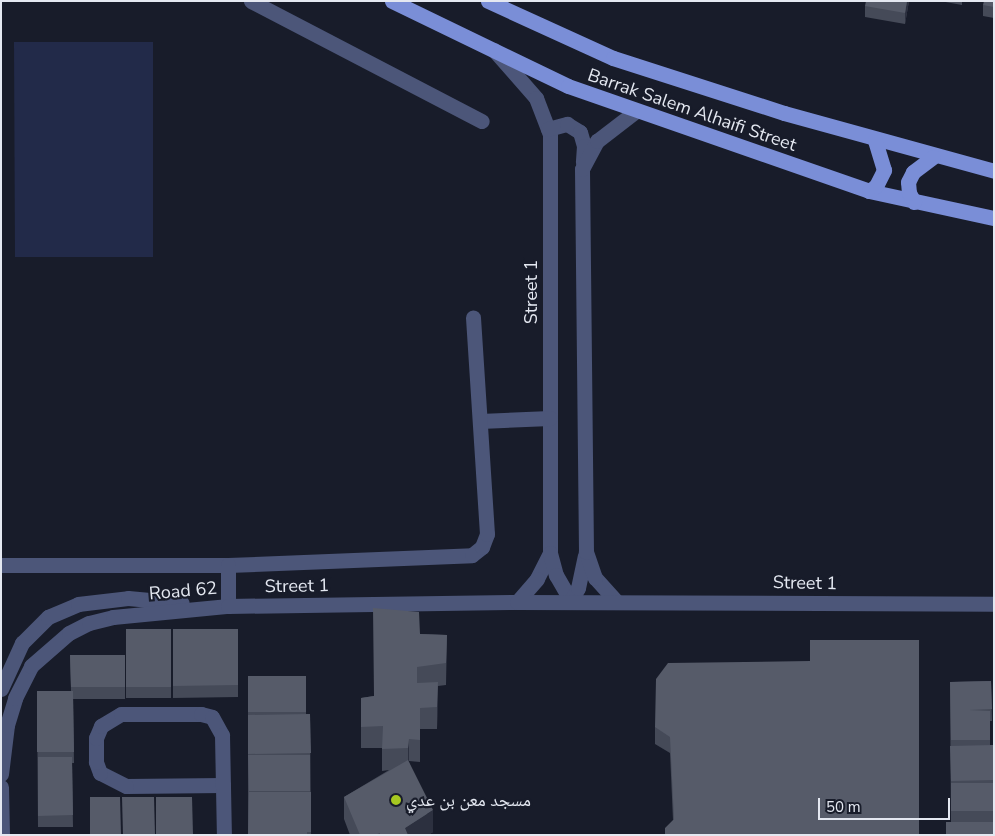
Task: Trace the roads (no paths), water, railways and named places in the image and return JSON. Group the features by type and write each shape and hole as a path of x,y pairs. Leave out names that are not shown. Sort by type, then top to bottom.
{"main road":[{"name":"Barrak Salem Alhaifi Street","path":"392,1 568,86 636,111 869,191 994,218"},
{"name":"Barrak Salem Alhaifi Street","path":"488,1 613,58 875,140 933,157 994,171"},
{"path":"869,191 876,186 884,170 875,140"},
{"path":"914,202 909,193 908,182 913,172 933,157"}],"street":[{"path":"251,1 482,121"},
{"name":"Street 1","path":"494,50 536,98 548,129 550,553 556,575 571,601"},
{"path":"582,169 597,141 636,111"},
{"path":"548,129 567,124 580,132 584,146 582,169 586,552 582,574 571,601"},
{"path":"1,565 228,565 472,555 482,546 487,534 473,317"},
{"path":"480,421 550,418"},
{"path":"586,552 594,578 616,600"},
{"name":"Street 1","path":"517,602 537,579 550,553"},
{"path":"228,565 228,606"},
{"name":"Road 62","path":"1,689 22,643 48,617 78,604 128,598 228,606"},
{"name":"Street 1","path":"228,606 616,600 994,604"},
{"name":"Road 62","path":"1,774 7,725 15,698 31,666 52,645 89,623 113,617 228,606"},
{"path":"223,785 126,786 100,773 96,762 96,738 101,726 121,714 202,714 212,717 222,735 223,785 224,835"},
{"path":"1,787 2,835"}],"place":[{"name":"مسجد معن بن عدي","path":"396,800"}]}
